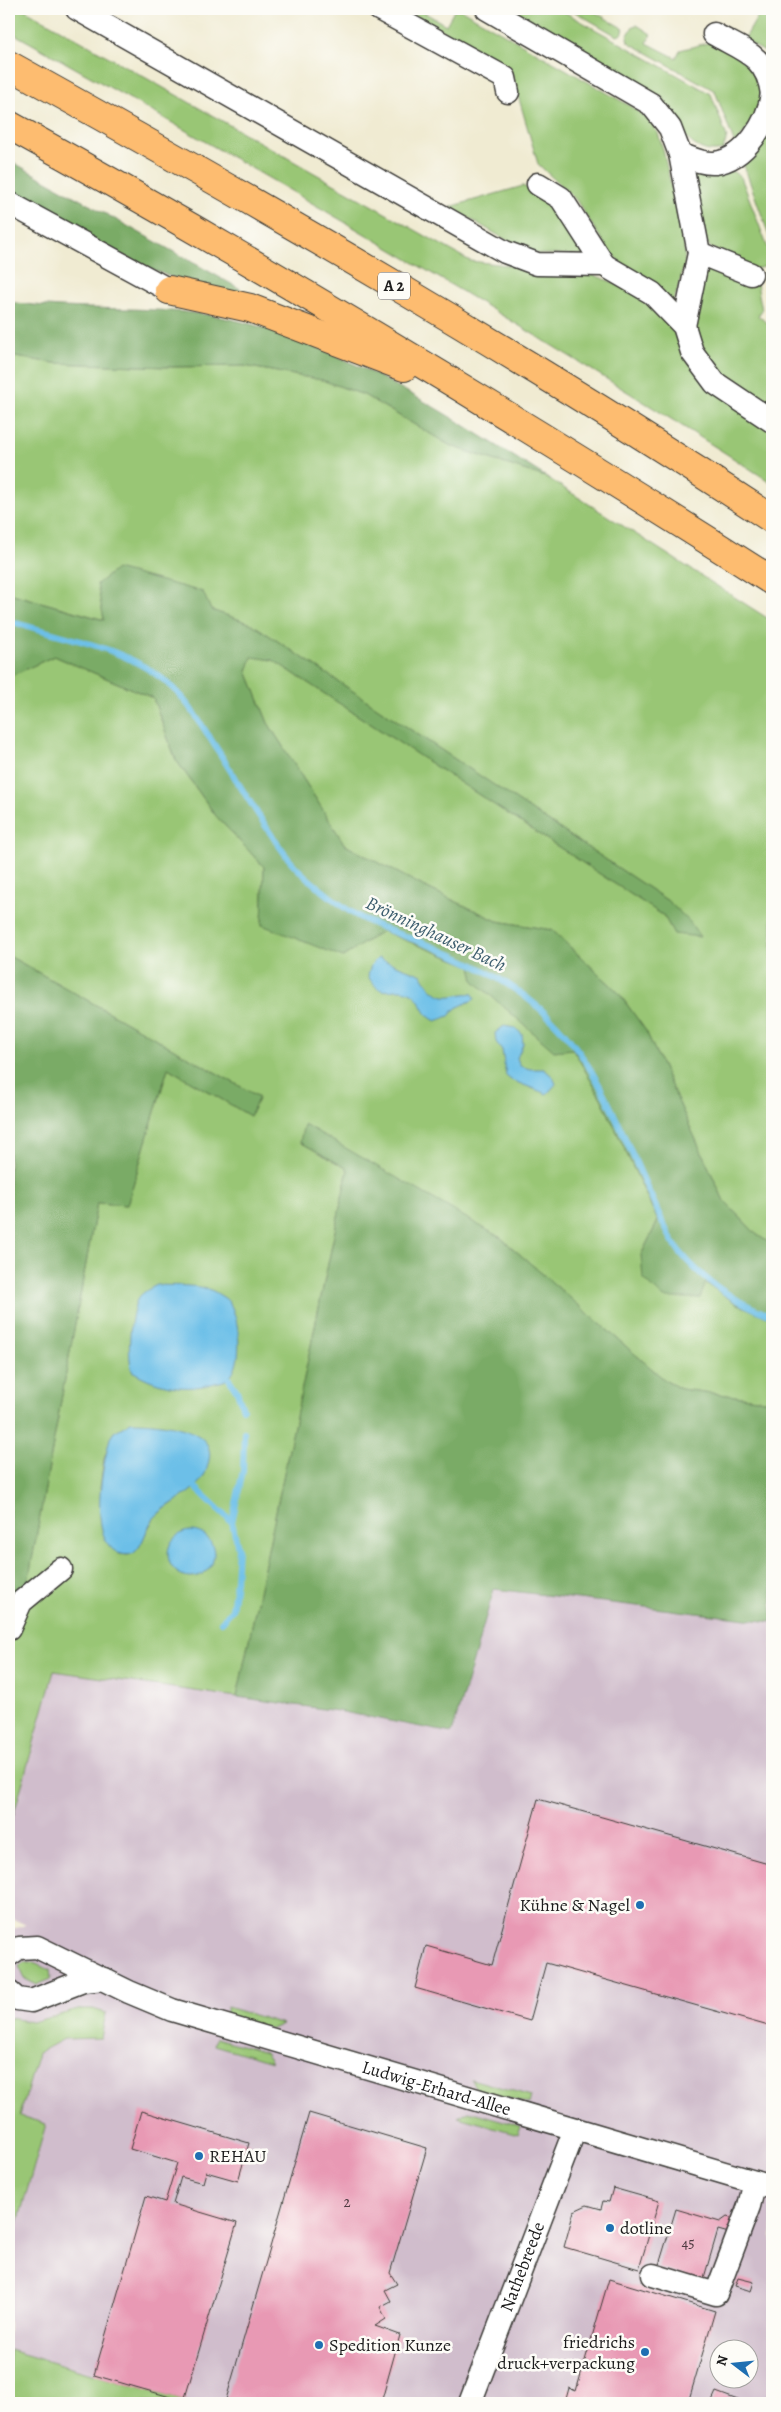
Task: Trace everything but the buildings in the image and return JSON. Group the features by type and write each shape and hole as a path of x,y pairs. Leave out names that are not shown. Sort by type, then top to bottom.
{"highway":[{"name":"A 2","path":"9,65 156,146 487,340 696,469 772,519"},
{"path":"9,125 154,205 470,392 772,581"},
{"path":"168,290 250,308 470,392"}],"street":[{"path":"77,9 506,252 538,264 604,265"},
{"path":"379,9 504,78 508,92"},
{"path":"487,9 650,104 670,128 680,154 700,253 684,326"},
{"path":"680,154 713,163 727,160 742,151 772,99 768,74 761,62 714,34"},
{"path":"538,184 561,198 604,265 652,293 684,326 692,352 715,383 772,421"},
{"path":"9,204 168,290"},
{"path":"700,253 751,274"},
{"path":"9,1629 21,1602 61,1568"},
{"name":"Ludwig-Erhard-Allee","path":"12,1945 37,1947 181,2013 764,2184"},
{"path":"9,1992 17,1999 32,2001 83,1981 104,1979"},
{"name":"Nathebreede","path":"470,2403 575,2129"},
{"path":"653,2275 716,2294 749,2206 764,2184"}],"shaded area":[{"path":"494,1589 772,1622 772,2403 191,2403 9,2350 9,2254 46,2124 20,2116 38,2053 64,2039 101,2038 93,2009 71,2011 32,2022 9,2018 9,1930 26,1925 9,1917 9,1831 54,1671 338,1711 451,1733"}],"green space":[{"path":"9,9 24,9 470,261 591,274 615,283 648,301 772,431 772,483 584,365 394,251 9,31"},
{"path":"403,9 418,9 446,25 455,9 460,9 630,106 649,120 658,133 663,149 684,244 685,263 673,301 623,265 609,251 576,200 538,164 510,68"},
{"path":"503,9 559,9 711,94 727,137 723,150 711,151 696,146 683,134"},
{"path":"570,9 594,9 593,11 624,29 622,34 617,36"},
{"path":"762,9 772,9 772,56 744,40"},
{"path":"637,25 651,34 647,43 676,58 680,50 711,42 743,61 756,74 760,84 761,95 759,105 749,126 735,145 715,91 628,42 627,37 633,26"},
{"path":"772,127 772,244 743,163 755,154"},
{"path":"9,160 262,301 201,287 166,275 106,247 9,194"},
{"path":"729,169 741,177 772,259 772,265 755,269 711,248 707,243 691,170"},
{"path":"523,186 550,201 587,255 538,254 513,244 450,207"},
{"path":"707,262 757,284 762,310 758,316 772,326 772,401 756,398 717,374 698,341 694,322"},
{"path":"9,302 59,307 184,312 209,315 254,325 299,340 343,358 386,380 469,428 548,478 451,446 364,395 322,380 244,366 168,367 54,363 9,356"},
{"path":"9,356 54,363 168,367 244,366 322,380 364,395 451,446 548,478 772,621 772,1245 756,1234 724,1201 646,1031 618,992 552,930 497,921 423,886 345,845 268,723 247,671 252,656 273,660 664,916 674,934 668,901 252,624 211,610 105,620 9,593"},
{"path":"116,569 203,592 211,610 252,624 668,901 690,922 700,937 674,934 664,916 273,660 252,657 247,671 268,723 345,845 423,886 497,921 552,930 618,992 646,1031 724,1201 756,1234 772,1245 772,1319 737,1304 706,1283 700,1298 664,1298 643,1278 641,1255 658,1221 602,1100 573,1049 554,1051 474,981 471,966 382,931 343,957 262,925 264,867 216,816 176,760 153,698 54,656 9,677 9,593 104,620 97,584"},
{"path":"54,656 153,698 176,760 216,816 264,867 262,925 382,930 471,966 573,1049 602,1100 658,1221 641,1255 706,1283 737,1304 772,1319 772,1401 681,1389 666,1381 501,1238 300,1142 348,1169 237,1697 54,1671 9,1831 9,1604 28,1582 97,1203 127,1205 168,1068 250,1116 259,1097 9,956 9,677","holes":["114,1432 195,1487 155,1516 136,1551 128,1555 119,1554 100,1488 104,1459"]},
{"path":"9,956 259,1097 250,1116 168,1068 127,1205 97,1203 28,1582 9,1604"},
{"path":"304,1124 501,1238 666,1381 681,1389 772,1401 772,1622 494,1589 452,1733 338,1711 237,1697 348,1169 300,1142"},
{"path":"24,1962 31,1962 50,1970 51,1979 37,1985 25,1979 19,1966"},
{"path":"227,2007 283,2024 272,2029 225,2015"},
{"path":"82,2009 93,2009 106,2013 101,2038 64,2039 38,2053 20,2116 46,2124 9,2254 9,2018 32,2022"},
{"path":"216,2038 265,2052 272,2062 214,2045"},
{"path":"471,2079 531,2096 529,2104 476,2089"},
{"path":"469,2111 521,2126 518,2134 458,2117"},
{"path":"9,2350 184,2401 191,2403 9,2403"}],"water":[{"path":"378,958 422,975 428,985 440,995 473,994 475,999 456,1008 449,1016 436,1021 429,1016 413,994 400,990 389,991 379,989 373,984 368,976 371,965"},
{"path":"504,1026 515,1028 522,1034 523,1044 517,1058 520,1066 530,1069 544,1069 553,1077 556,1084 547,1094 511,1080 506,1076 502,1050 496,1042 495,1033"},
{"path":"157,1285 193,1286 207,1289 229,1302 236,1319 239,1341 237,1362 234,1371 228,1379 204,1386 183,1387 152,1381 132,1371 129,1346 136,1302 140,1296"},
{"path":"131,1422 168,1425 194,1433 203,1440 209,1449 209,1460 205,1474 199,1483 156,1516 150,1524 141,1544 133,1553 127,1555 118,1553 108,1545 100,1517 100,1500 101,1482 110,1438 114,1432"},
{"path":"196,1531 200,1532 210,1541 213,1545 213,1563 204,1573 196,1577 186,1577 178,1573 169,1563 168,1549 172,1541 182,1532"}],"waterway":[{"name":"Brönninghauser Bach","path":"9,621 111,651 149,669 173,688 194,713 269,832 288,858 308,878 355,914 375,925 429,945 490,973 544,1012 574,1045 597,1080 671,1239 680,1252 710,1282 746,1305 772,1316"},
{"path":"229,1379 237,1391 243,1409"},
{"path":"221,1622 232,1610 236,1581 238,1548 232,1522 243,1471 244,1432"},
{"path":"195,1487 232,1522"}],"place":[{"name":"Kühne & Nagel","path":"640,1905"},
{"name":"REHAU","path":"199,2156"},
{"name":"dotline","path":"610,2228"},
{"name":"Spedition Kunze","path":"319,2345"},
{"name":"friedrichs druck+verpackung","path":"645,2352"}]}
